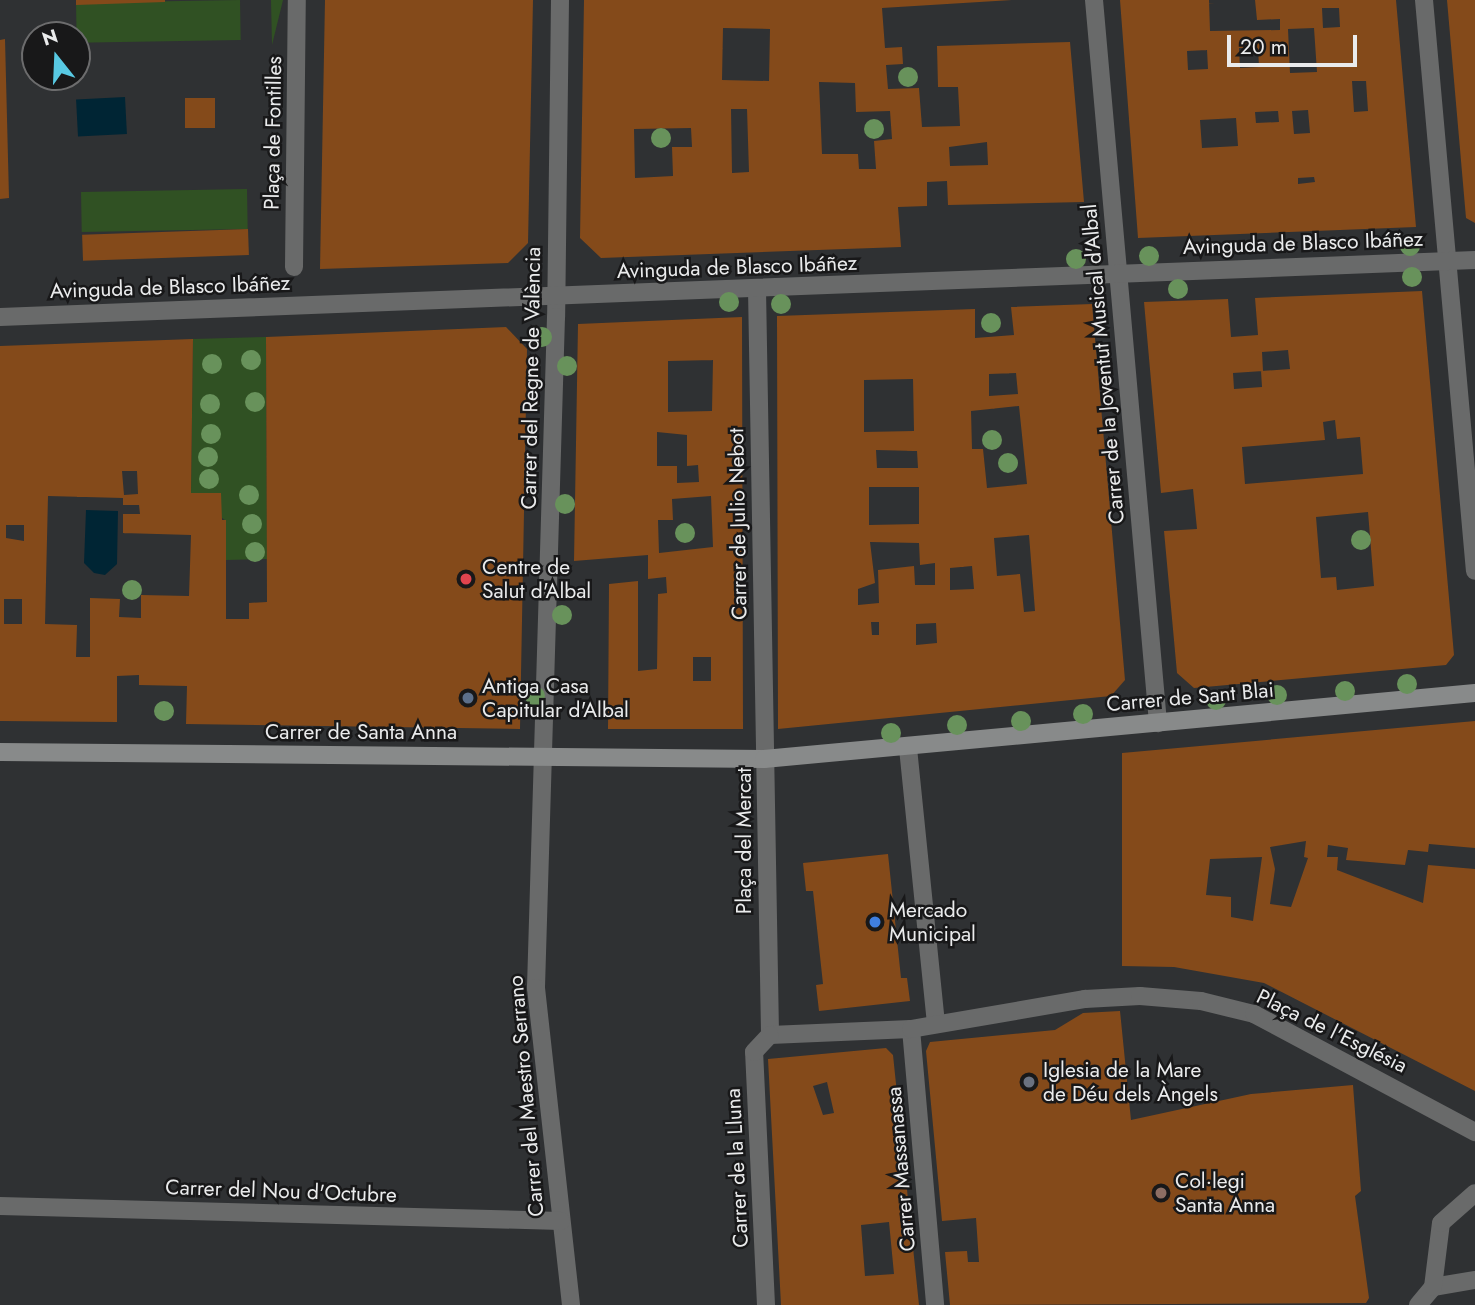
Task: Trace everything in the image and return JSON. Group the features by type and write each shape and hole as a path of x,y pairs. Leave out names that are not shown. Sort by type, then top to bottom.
{"street":[{"name":"Plaça de Fontilles","path":"294,267 297,0"},
{"name":"Carrer del Regne de València","path":"544,756 556,297 560,0"},
{"name":"Carrer de la Joventut Musical d'Albal","path":"1094,0 1158,723"},
{"path":"1424,0 1475,571"},
{"name":"Avinguda de Blasco Ibáñez","path":"0,317 1475,260"},
{"name":"Carrer de Julio Nebot","path":"757,289 764,759"},
{"name":"Carrer de Sant Blai","path":"908,748 1475,693"},
{"path":"908,748 936,1024"},
{"name":"Plaça del Mercat","path":"770,1035 764,759 908,748"},
{"name":"Carrer de Santa Anna","path":"0,752 764,759"},
{"name":"Carrer del Maestro Serrano","path":"544,756 536,988 570,1305"},
{"name":"Plaça de l'Església","path":"911,1029 1086,999 1140,996 1200,1001 1254,1014 1475,1132"},
{"path":"770,1035 911,1029"},
{"name":"Carrer Massanassa","path":"911,1029 935,1305"},
{"name":"Carrer de la Lluna","path":"766,1305 754,1052 770,1035"},
{"path":"1418,1305 1433,1287 1441,1223 1475,1193"},
{"name":"Carrer del Nou d'Octubre","path":"0,1206 561,1221"},
{"path":"1433,1287 1475,1280"}],"green space":[{"path":"240,0 241,40 91,43 91,21 76,21 76,3"},
{"path":"271,0 283,0 272,45"},
{"path":"247,189 248,229 82,232 81,192"},
{"path":"266,337 267,559 226,560 226,521 191,493 193,339"}],"water":[{"path":"125,97 127,134 78,137 76,100"},
{"path":"86,510 118,511 117,564 105,575 94,573 84,563"}],"building":[{"path":"76,0 165,0 165,2 76,5"},
{"path":"325,0 533,0 528,243 508,263 320,269"},
{"path":"584,0 1012,0 882,8 885,48 902,47 903,64 886,65 888,89 919,88 922,127 960,126 958,87 938,87 937,46 1070,42 1084,202 948,205 947,181 927,182 927,206 898,207 901,247 601,258 580,238","holes":["723,28 770,29 769,81 722,80","819,82 855,83 856,112 890,111 892,139 874,141 876,169 859,169 858,154 822,154","731,109 747,109 749,172 732,173","691,128 692,147 672,147 673,176 635,178 634,129","987,142 988,165 950,166 949,147"]},
{"path":"1120,0 1209,0 1210,31 1280,30 1280,19 1257,20 1255,0 1396,0 1416,227 1138,238","holes":["1322,8 1339,8 1340,27 1323,28","1314,28 1317,72 1290,73 1288,29","1239,48 1258,48 1259,67 1240,68","1207,50 1208,69 1188,70 1187,51","1352,81 1366,81 1368,111 1354,112","1308,110 1310,133 1294,134 1292,111","1278,111 1279,122 1256,123 1255,112","1236,118 1238,146 1202,148 1200,120","1314,177 1315,182 1298,184 1298,178"]},
{"path":"1447,0 1475,0 1475,223 1466,218"},
{"path":"5,39 9,198 0,199 0,40"},
{"path":"185,98 215,98 215,128 185,128"},
{"path":"248,229 249,255 83,261 82,235"},
{"path":"1422,291 1454,655 1446,665 1194,688 1177,673 1164,531 1197,529 1193,489 1161,493 1144,302 1228,299 1231,337 1258,335 1255,298","holes":["1288,350 1290,369 1263,371 1262,352","1261,371 1262,387 1234,389 1233,373","1335,420 1337,439 1360,437 1363,474 1245,484 1242,447 1325,440 1323,422","1368,512 1374,586 1337,590 1336,577 1321,578 1316,517"]},
{"path":"1092,304 1125,680 1111,696 778,729 777,316 975,309 975,338 1014,335 1011,307","holes":["1016,373 1018,394 989,396 989,374","913,379 914,431 864,432 864,380","1019,406 1027,484 987,488 983,449 972,449 971,411","876,450 917,451 918,468 877,468","869,487 919,487 919,524 869,525","1029,535 1035,611 1024,612 1020,574 997,576 994,538","870,542 919,543 920,565 935,563 935,585 915,585 914,566 878,570 879,603 858,605 858,589 875,583","972,566 974,589 950,590 950,568","871,622 879,622 879,635 872,635","936,623 937,643 916,645 916,624"]},
{"path":"742,317 743,729 608,729 609,584 638,581 638,671 657,669 658,594 667,593 666,577 648,579 648,555 574,561 578,324","holes":["713,360 712,411 668,412 668,361","657,432 687,435 687,466 698,465 699,482 677,483 677,466 657,466","711,496 713,547 659,553 658,520 673,520 672,499","693,657 711,657 711,681 693,681"]},
{"path":"506,327 527,349 520,729 186,724 187,686 139,685 139,675 117,676 117,722 0,721 0,346 193,339 191,493 221,493 222,520 226,520 226,619 249,619 249,603 267,602 266,337","holes":["122,471 137,471 138,494 124,495","48,496 123,498 123,505 139,505 140,514 123,514 123,533 191,535 189,596 141,595 141,618 119,617 120,599 90,598 90,657 76,657 77,625 45,624","6,525 24,525 24,541 6,538","4,599 22,599 22,624 4,624"]},
{"path":"1475,721 1475,848 1429,844 1428,852 1408,850 1405,865 1346,860 1348,848 1328,845 1327,857 1338,857 1337,870 1423,903 1428,865 1475,869 1475,1091 1264,983 1174,967 1122,966 1122,753","holes":["1306,841 1304,857 1308,858 1291,907 1270,904 1275,869 1270,847","1262,857 1253,921 1231,917 1231,897 1206,895 1210,859"]},
{"path":"888,854 901,978 907,978 910,1001 819,1011 816,985 823,984 813,891 806,891 803,863"},
{"path":"1120,1011 1131,1120 1251,1094 1353,1085 1361,1191 1355,1196 1369,1298 1366,1303 950,1305 945,1252 967,1251 968,1262 979,1262 976,1218 942,1221 926,1051 930,1042 1055,1030 1083,1013"},
{"path":"886,1048 893,1055 919,1305 781,1305 768,1059","holes":["827,1082 834,1113 823,1115 813,1086","889,1222 894,1274 865,1276 861,1225"]}],"place":[{"name":"Centre de Salut d'Albal","path":"466,579"},
{"name":"Antiga Casa Capitular d'Albal","path":"468,698"},
{"name":"Mercado Municipal","path":"875,922"},
{"name":"Iglesia de la Mare de Déu dels Àngels","path":"1029,1082"},
{"name":"Col·legi Santa Anna","path":"1161,1193"}]}
